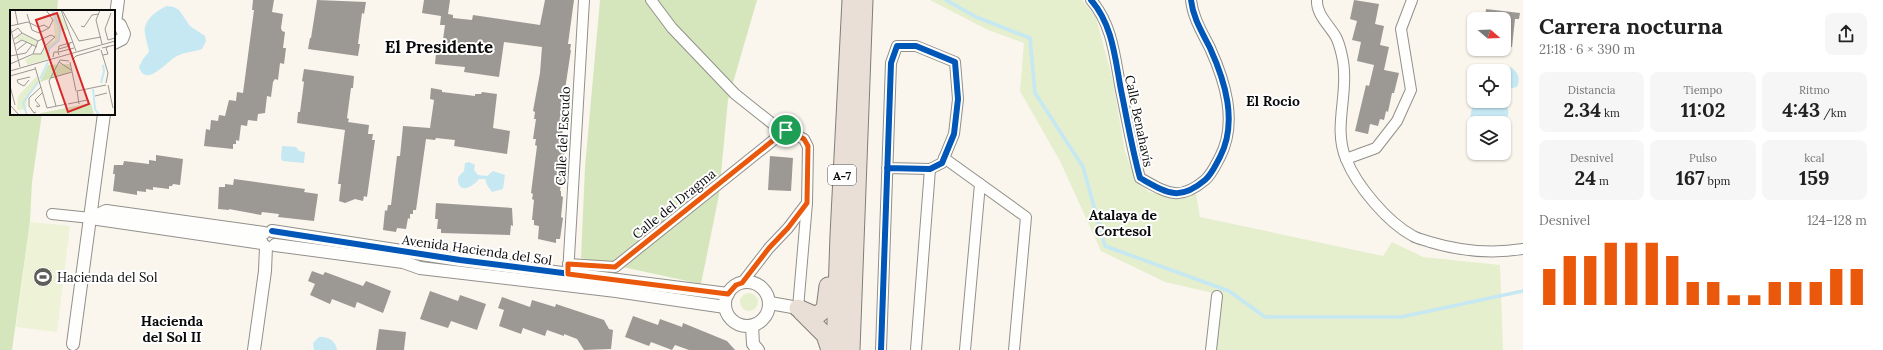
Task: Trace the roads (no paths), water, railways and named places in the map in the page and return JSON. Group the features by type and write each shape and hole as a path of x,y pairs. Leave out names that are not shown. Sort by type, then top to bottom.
{"highway":[{"name":"A-7","path":"835,350 839,235 851,0"},
{"name":"A-7","path":"851,350 864,0"},
{"path":"798,308 816,316 825,309 829,276 839,235"},
{"path":"798,308 825,335 830,350"}],"street":[{"path":"115,18 118,0"},
{"name":"Calle del Escudo","path":"568,269 584,0"},
{"path":"651,0 672,28 734,94 774,125 804,139 808,146 807,203 798,308 770,303"},
{"name":"Calle Benahavís","path":"1091,0 1096,5 1112,40 1124,107 1140,178 1175,194 1192,191 1209,177 1226,145 1229,105 1217,64 1193,12 1191,0"},
{"path":"1317,0 1316,8 1337,38 1344,72 1340,126 1346,159 1366,192 1387,217 1413,237 1445,246 1475,251 1505,252 1523,250"},
{"path":"1346,159 1376,148 1397,121 1410,90 1401,29 1412,0"},
{"path":"115,24 120,25 124,34 122,39 115,42"},
{"path":"881,350 887,168 891,64 897,46 916,46 955,62 958,99 954,134 942,163 930,169 887,168"},
{"path":"73,344 104,115"},
{"name":"Calle del Dragma","path":"568,269 615,267 786,130"},
{"path":"944,158 1026,217 1014,350"},
{"path":"916,350 930,169"},
{"path":"965,350 980,184"},
{"path":"742,283 807,203"},
{"name":"Avenida Hacienda del Sol","path":"52,214 91,218 106,211 403,262 420,268 616,291 725,307"},
{"path":"254,350 268,240"},
{"name":"Avenida Hacienda del Sol","path":"268,240 568,269 728,294"},
{"path":"742,283 755,283 760,286 765,291 770,303 769,310 763,320 752,326 740,326 734,323 725,307 728,294 736,285 742,283"},
{"path":"1211,350 1217,296"},
{"path":"752,326 754,344 758,350"}],"water":[{"path":"167,6 174,7 179,10 190,26 205,36 206,41 202,49 180,55 157,71 147,75 142,73 139,67 149,52 145,34 146,25 148,20 155,13"},
{"path":"1511,68 1518,75 1519,83 1517,87 1511,88"},
{"path":"1472,108 1508,109 1508,116 1471,116"},
{"path":"282,146 296,147 299,151 305,152 304,163 283,161 281,159"},
{"path":"469,162 475,165 474,170 478,175 487,176 493,171 505,175 503,189 492,192 485,179 479,179 473,185 462,188 458,183 458,177 464,171 465,163"},
{"path":"319,337 325,337 331,340 335,344 337,350 314,350 313,343"}],"waterway":[{"path":"946,0 976,17 1030,38 1035,93 1083,167 1105,246 1229,291 1265,317 1401,317 1523,291"}],"place":[{"name":"Hacienda del Sol","path":"43,277"}],"district":[{"name":"El Presidente","path":"439,47"},
{"name":"El Rocio","path":"1273,101"},
{"name":"Atalaya de Cortesol","path":"1123,224"},
{"name":"Hacienda del Sol II","path":"172,330"}]}
